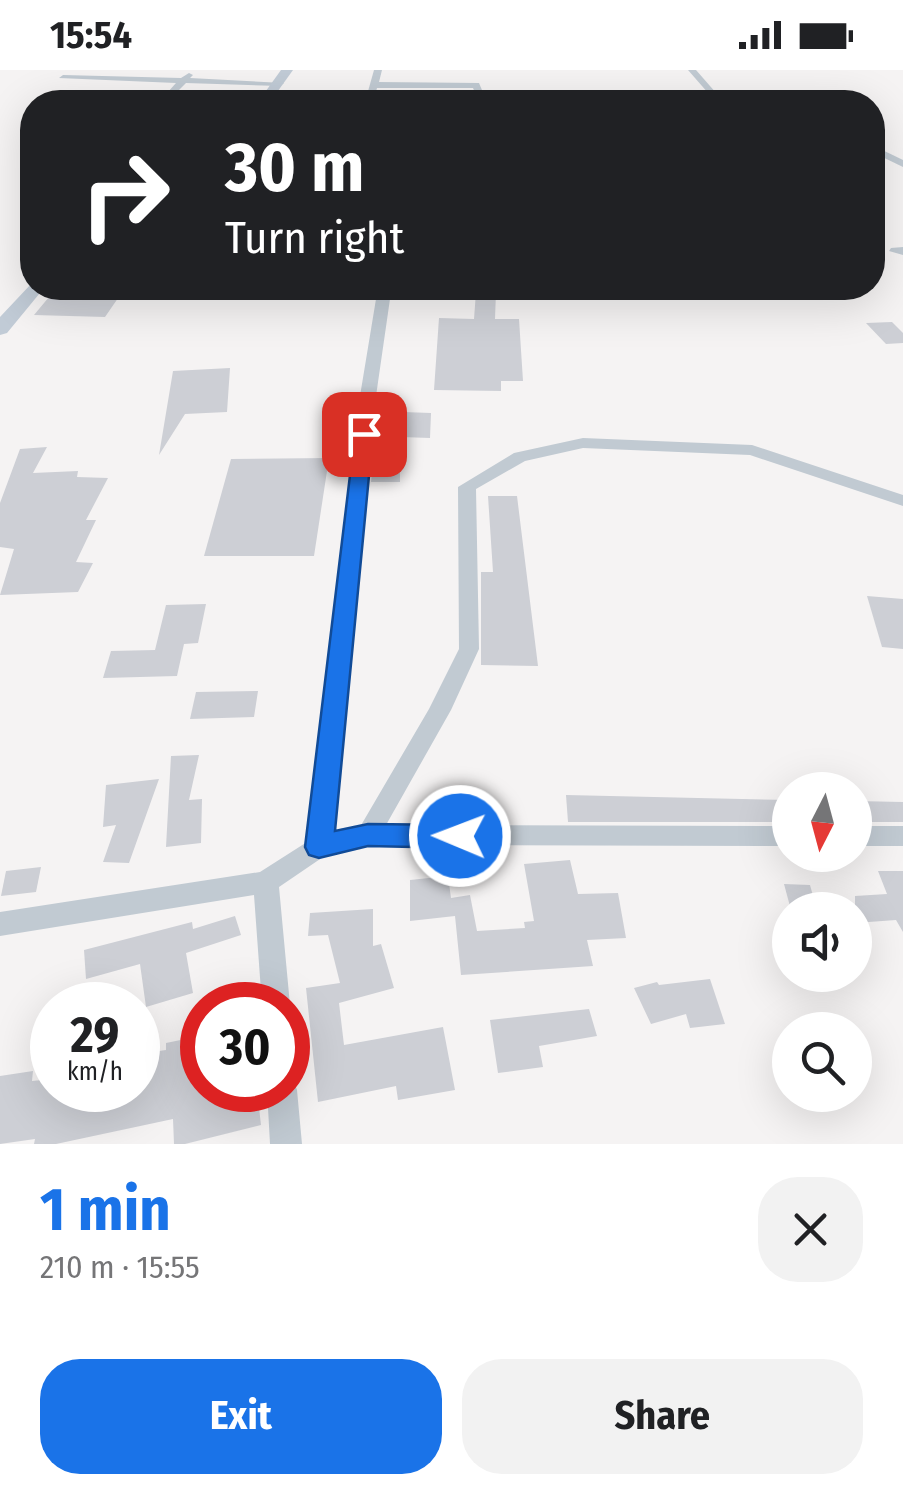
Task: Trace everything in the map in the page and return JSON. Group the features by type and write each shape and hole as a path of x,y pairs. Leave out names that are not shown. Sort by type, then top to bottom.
{"main road":[{"path":"0,329 25,300"}],"street":[{"path":"175,90 194,70"},
{"path":"374,90 378,70"},
{"path":"692,70 710,90"},
{"path":"63,78 184,81 283,76"},
{"path":"376,85 476,86 478,90"},
{"path":"319,847 368,396 384,300"},
{"path":"368,835 440,710 469,649 467,487 520,457 583,444 752,450 903,501"},
{"path":"871,488 903,482"},
{"path":"0,924 266,882 319,847 368,835 772,836"},
{"path":"872,836 903,836"},
{"path":"266,882 274,982"},
{"path":"284,1112 286,1144"}],"building":[{"path":"46,300 117,300 105,317 34,315"},
{"path":"475,300 496,300 495,319 519,319 523,381 501,381 501,391 434,390 439,318 474,319"},
{"path":"892,322 903,333 903,343 886,344 866,323"},
{"path":"230,368 227,412 185,414 159,455 173,371"},
{"path":"403,412 431,413 430,438 401,437"},
{"path":"47,447 33,473 78,471 77,477 108,478 86,520 96,520 76,562 93,563 78,592 0,595 14,549 0,547 0,503 20,449"},
{"path":"374,451 400,451 400,482 371,482"},
{"path":"329,458 314,556 204,556 231,459"},
{"path":"488,496 517,496 538,666 481,665 481,572 493,572"},
{"path":"867,596 903,599 903,649 882,647"},
{"path":"206,604 198,643 184,644 177,676 103,678 111,651 155,650 166,605"},
{"path":"258,691 254,717 190,719 196,692"},
{"path":"199,755 189,800 202,799 201,843 166,847 171,756"},
{"path":"159,779 129,863 103,862 116,825 103,827 106,785"},
{"path":"566,795 772,800 772,822 568,822"},
{"path":"872,801 903,802 903,822 872,822"},
{"path":"570,860 578,894 618,893 626,938 587,940 593,966 461,975 455,916 410,921 410,880 448,876 451,898 470,895 477,931 525,928 524,922 534,921 524,864"},
{"path":"41,867 36,892 1,896 6,871"},
{"path":"878,871 903,871 903,932 896,920 872,922 872,895 887,894"},
{"path":"784,884 810,885 812,892 786,892"},
{"path":"373,909 373,946 381,944 394,988 339,1003 344,1045 443,1027 455,1090 398,1100 396,1086 318,1102 310,987 340,983 328,935 308,936 310,913"},
{"path":"235,916 241,935 186,953 191,982 180,982 180,997 160,1003 160,982 143,982 140,964 86,979 84,950 192,922 193,929"},
{"path":"710,979 725,1024 690,1028 686,1014 651,1024 634,988 657,982 659,985"},
{"path":"589,1009 597,1036 539,1046 543,1067 498,1073 490,1020"},
{"path":"180,1040 180,1112 260,1112 261,1125 185,1144 174,1144 173,1119 56,1144 34,1144 35,1139 0,1144 0,1076 30,1071 30,1112 160,1112 160,1051 166,1050 166,1043"}],"route":[{"path":"364,434 319,847 368,835 460,836"}]}
